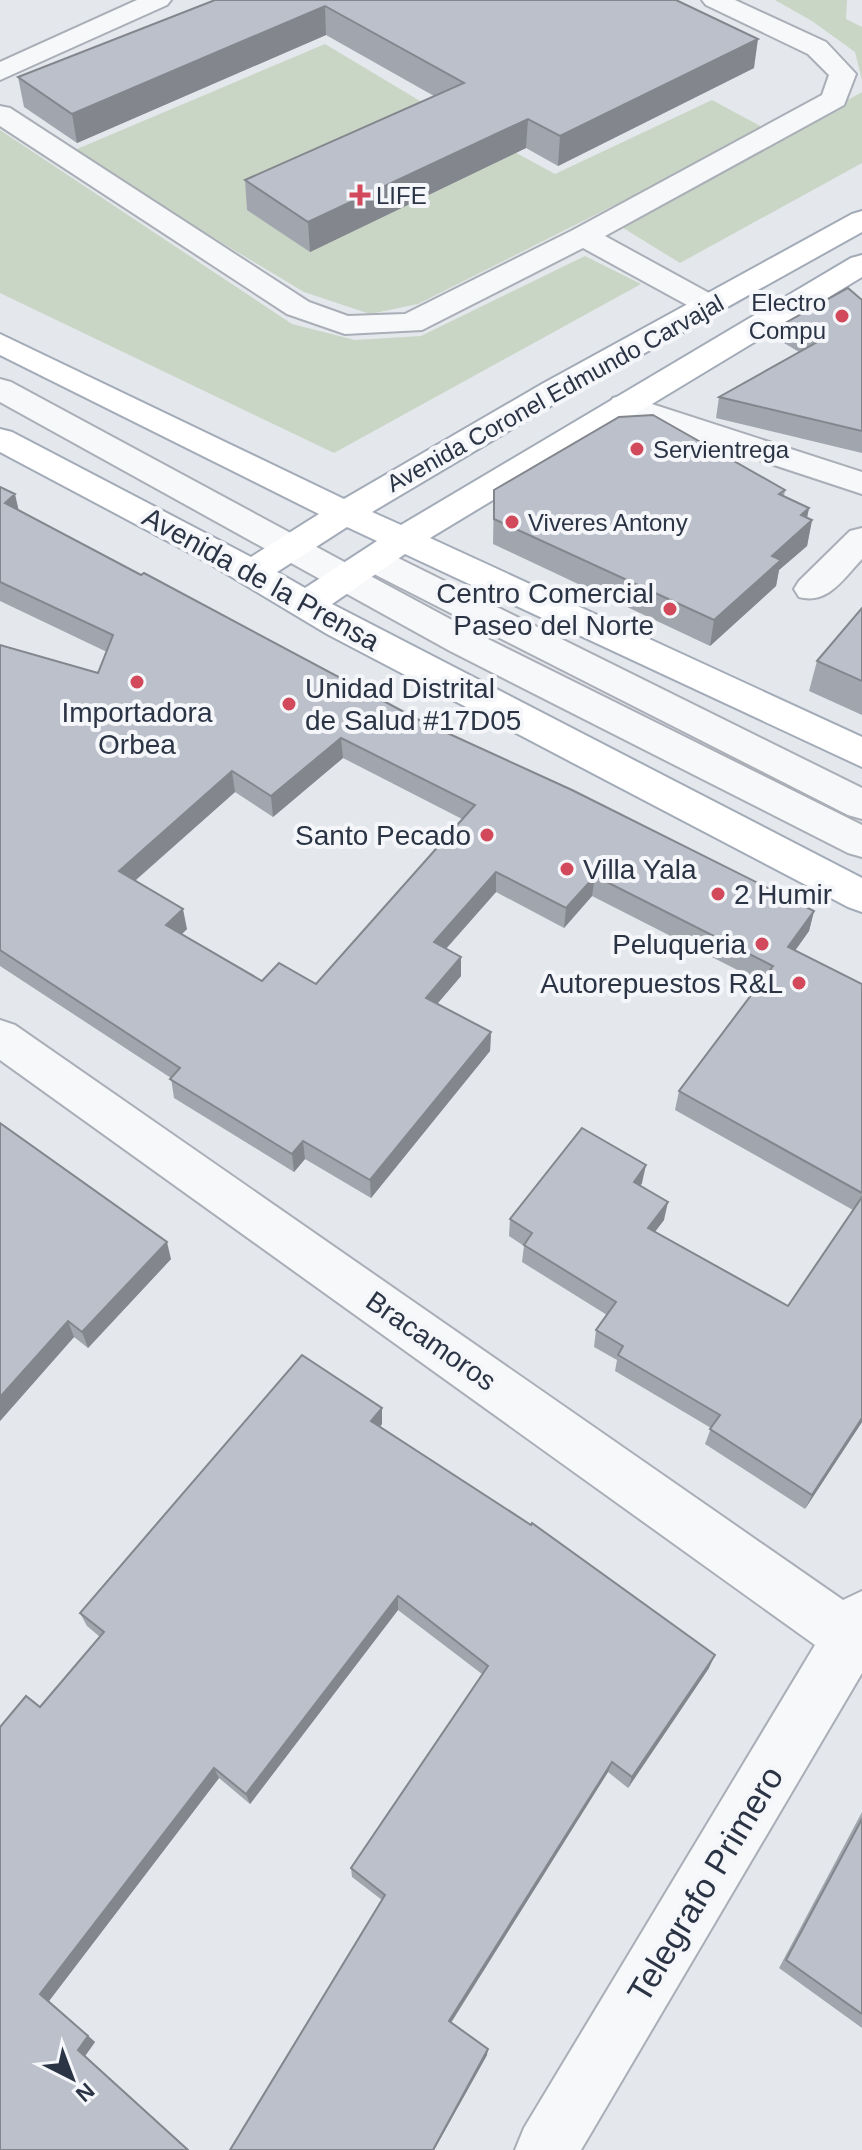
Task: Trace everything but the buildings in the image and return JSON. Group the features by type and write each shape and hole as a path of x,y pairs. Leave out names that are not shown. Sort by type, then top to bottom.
{"main road":[{"name":"Avenida Coronel Edmundo Carvajal","path":"251,573 317,530 636,343 862,220"},
{"name":"Avenida Coronel Edmundo Carvajal","path":"305,605 402,540 862,264"},
{"path":"0,343 317,530 402,540 862,753"},
{"name":"Avenida de la Prensa","path":"0,439 305,605 862,896"}],"street":[{"path":"0,72 158,0"},
{"path":"0,114 298,308 345,325 411,323 583,236 834,99 843,74 817,48 715,0"},
{"path":"583,236 709,305"},
{"path":"0,373 317,530 380,594 463,642 862,842"},
{"path":"0,389 317,530"},
{"path":"624,405 862,483"},
{"path":"812,589 862,539"},
{"path":"357,568 862,805"},
{"name":"Bracamoros","path":"0,1037 858,1634"},
{"name":"Telegrafo Primero","path":"546,2150 858,1634"}],"green space":[{"path":"775,0 847,0 846,19 862,27 862,80 855,52 812,21"},
{"path":"325,44 420,101 555,174 712,100 766,129 418,304 370,314 304,292 70,152"},
{"path":"862,92 862,163 680,263 620,226"},
{"path":"0,130 292,324 355,340 421,336 585,256 641,284 334,453 0,293"}],"place":[{"name":"LIFE","path":"360,195"},
{"name":"Electro Compu","path":"842,316"},
{"name":"Servientrega","path":"637,449"},
{"name":"Viveres Antony","path":"512,522"},
{"name":"Centro Comercial Paseo del Norte","path":"670,609"},
{"name":"Importadora Orbea","path":"137,682"},
{"name":"Unidad Distrital de Salud #17D05","path":"289,704"},
{"name":"Santo Pecado","path":"487,835"},
{"name":"Villa Yala","path":"567,869"},
{"name":"2 Humir","path":"718,894"},
{"name":"Peluqueria","path":"762,944"},
{"name":"Autorepuestos R&L","path":"799,983"}]}
